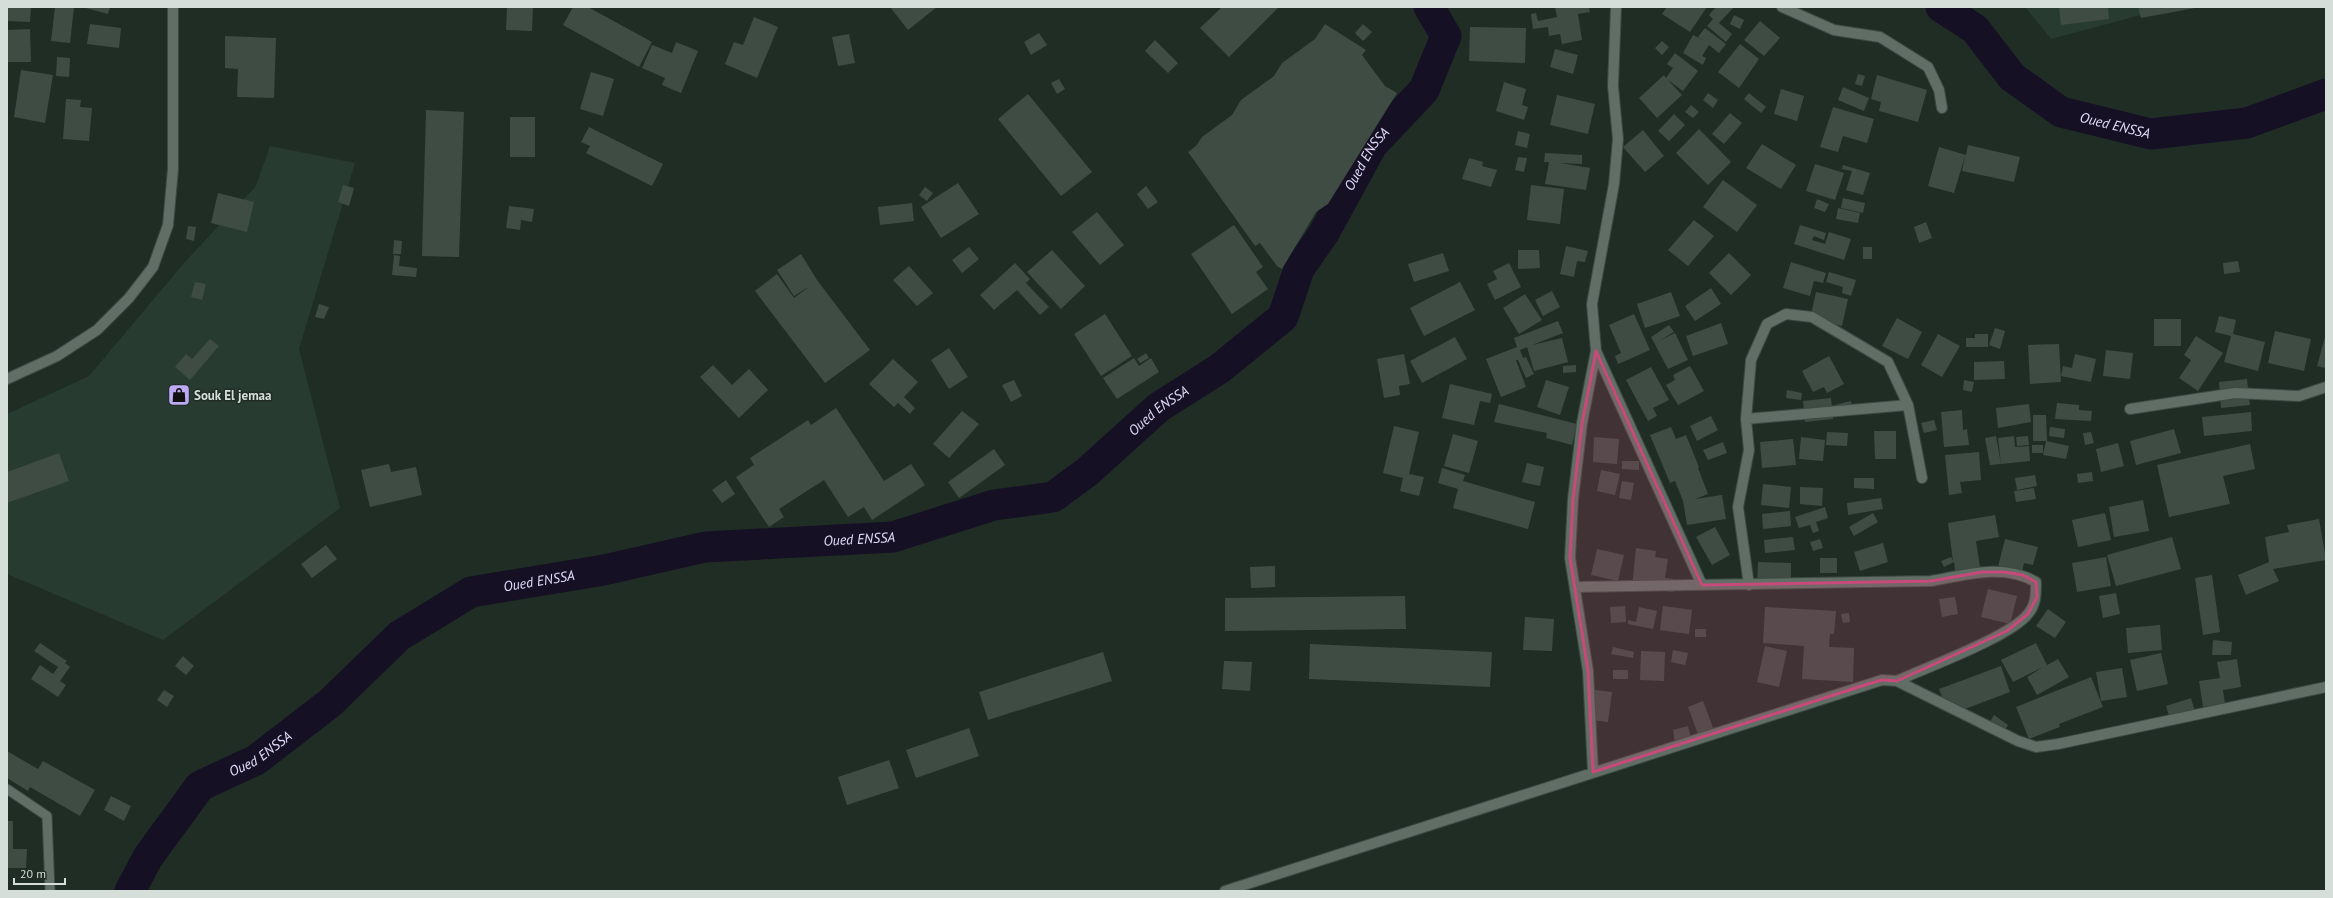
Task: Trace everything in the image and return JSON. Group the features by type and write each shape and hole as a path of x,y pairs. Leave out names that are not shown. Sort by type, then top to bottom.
{"street":[{"path":"7,380 57,356 97,330 129,298 153,267 168,226 173,168 173,7"},
{"path":"1593,772 1588,671 1570,558 1572,499 1582,423 1596,351 1592,304 1614,184 1618,139 1613,86 1616,7"},
{"path":"1782,7 1834,30 1880,37 1928,67 1939,90 1942,108"},
{"path":"1749,585 1738,507 1749,450 1746,419 1751,360 1767,324 1786,314 1812,317 1888,362 1908,405 1922,478"},
{"path":"1596,351 1702,585"},
{"path":"2130,409 2235,393 2299,396 2326,387"},
{"path":"1746,419 1908,405"},
{"path":"1575,587 1931,582 1982,572 2004,572 2023,575 2036,582 2037,597 2028,614 2007,631 1897,681"},
{"path":"1224,891 1882,680 1897,681 1997,731 2036,747 2058,744 2326,687"}],"lane":[{"path":"7,789 47,816 50,891"}],"highlighted area":[{"path":"1596,351 1702,585 1931,581 1982,572 2004,572 2023,575 2036,582 2037,597 2028,614 2007,631 1897,681 1882,680 1865,685 1593,772 1588,671 1570,558 1573,499 1582,423"}],"shaded area":[{"path":"2025,7 2171,7 2051,39"},
{"name":"Souk El jemaa","path":"270,146 355,163 299,349 340,508 163,640 7,574 7,414 89,376 184,263 256,186"}],"building":[{"path":"7,7 31,7 30,22 7,21"},
{"path":"55,7 74,7 70,43 51,41"},
{"path":"82,7 110,7 108,14"},
{"path":"507,7 533,7 532,31 506,30"},
{"path":"573,7 588,7 652,42 639,67 563,25"},
{"path":"890,7 937,7 908,30"},
{"path":"1222,7 1279,7 1229,57 1200,28"},
{"path":"1555,7 1589,7 1590,12 1578,14 1582,40 1562,44 1560,34 1549,36 1548,27 1533,29 1531,14 1536,13 1538,21 1557,17"},
{"path":"1667,7 1707,7 1690,32 1662,14"},
{"path":"1716,7 1733,8 1719,23 1732,34 1726,42 1707,26 1713,19 1709,15"},
{"path":"2059,7 2108,7 2109,19 2061,25"},
{"path":"2138,7 2195,7 2195,8 2141,18"},
{"path":"1734,15 1744,20 1740,29 1730,24"},
{"path":"754,17 778,27 757,78 725,64 734,42 743,45"},
{"path":"1760,21 1780,38 1764,56 1744,40"},
{"path":"90,24 121,28 119,48 87,44"},
{"path":"1325,24 1366,50 1362,55 1385,86 1397,93 1328,204 1316,212 1282,269 1277,266 1260,243 1255,246 1188,152 1196,146 1202,137 1232,115 1241,100 1274,76 1282,63 1315,39"},
{"path":"1363,24 1372,32 1363,41 1355,33"},
{"path":"1470,27 1526,28 1525,63 1469,61"},
{"path":"1705,28 1726,44 1719,53 1709,45 1702,56 1706,58 1703,65 1683,53 1693,35 1705,41 1698,37"},
{"path":"30,29 31,62 7,62 7,30"},
{"path":"1039,33 1047,45 1031,55 1024,42"},
{"path":"849,34 855,63 838,66 832,37"},
{"path":"225,36 276,38 274,98 237,97 238,69 225,68"},
{"path":"1155,40 1178,63 1168,73 1145,51"},
{"path":"1662,41 1669,47 1662,55 1655,48"},
{"path":"676,42 698,51 681,93 662,85 665,78 642,68 652,45 672,53"},
{"path":"1740,44 1759,59 1739,88 1718,72"},
{"path":"1555,49 1578,55 1573,74 1550,67"},
{"path":"1675,53 1698,71 1683,91 1668,80 1682,95 1657,118 1639,98 1664,75 1666,78 1673,68 1667,64"},
{"path":"57,57 70,58 69,77 56,76"},
{"path":"21,70 53,75 45,123 14,117"},
{"path":"591,72 614,79 603,116 580,109"},
{"path":"1858,74 1865,76 1862,86 1855,84"},
{"path":"1877,75 1927,90 1918,122 1879,111 1881,102 1871,99"},
{"path":"1059,79 1065,89 1057,94 1051,83"},
{"path":"1504,82 1526,89 1522,105 1528,107 1524,120 1496,111"},
{"path":"1843,87 1869,98 1864,111 1838,100"},
{"path":"1781,89 1804,96 1797,121 1774,114"},
{"path":"1708,93 1718,100 1713,108 1703,100"},
{"path":"1749,93 1766,107 1761,113 1744,99"},
{"path":"1028,94 1092,172 1061,196 998,119"},
{"path":"1557,95 1595,104 1588,134 1550,125"},
{"path":"66,99 81,100 80,107 92,108 89,141 63,139"},
{"path":"1691,105 1699,112 1693,118 1685,112"},
{"path":"1833,107 1874,119 1867,143 1843,136 1838,152 1820,147"},
{"path":"426,110 464,112 459,257 422,256"},
{"path":"1730,113 1742,123 1724,144 1712,134"},
{"path":"1674,114 1685,125 1669,141 1658,131"},
{"path":"510,117 535,117 535,157 510,157"},
{"path":"589,127 663,164 652,186 586,153 590,146 581,142"},
{"path":"1699,129 1731,162 1708,185 1676,153"},
{"path":"1643,130 1664,156 1645,172 1623,147"},
{"path":"1518,131 1530,134 1527,148 1515,145"},
{"path":"1762,144 1796,165 1781,189 1746,168"},
{"path":"1968,145 2020,157 2014,182 1962,171 1965,156 1954,193 1928,186 1939,147 1966,155"},
{"path":"1545,153 1582,155 1582,164 1560,163 1590,168 1586,190 1545,184 1549,162 1544,162"},
{"path":"1518,157 1527,158 1524,172 1515,170"},
{"path":"1469,158 1483,162 1482,166 1497,170 1491,187 1462,179"},
{"path":"1815,164 1844,173 1835,200 1806,191"},
{"path":"1843,165 1870,173 1863,195 1846,190 1852,171 1842,169"},
{"path":"1723,180 1757,205 1737,232 1703,207"},
{"path":"958,183 979,214 941,238 921,207"},
{"path":"343,185 354,188 349,206 338,202"},
{"path":"1531,185 1564,189 1560,224 1527,220"},
{"path":"1146,186 1158,202 1148,209 1137,194"},
{"path":"925,187 933,193 927,201 919,195"},
{"path":"218,193 254,202 247,232 211,223"},
{"path":"1843,198 1865,203 1863,213 1841,208"},
{"path":"1817,199 1829,204 1825,212 1814,208"},
{"path":"912,203 914,221 880,225 878,207"},
{"path":"509,206 534,209 532,222 521,220 520,230 506,228"},
{"path":"1838,208 1860,213 1858,223 1836,219"},
{"path":"1097,212 1124,245 1100,265 1072,232"},
{"path":"1694,220 1714,236 1688,266 1668,250"},
{"path":"1926,222 1932,238 1919,243 1914,227"},
{"path":"1234,225 1263,267 1256,272 1268,289 1232,314 1191,254"},
{"path":"1800,225 1826,233 1824,240 1814,236 1812,240 1825,244 1829,232 1851,239 1844,260 1794,244"},
{"path":"188,226 196,227 194,241 186,239"},
{"path":"394,240 402,241 401,254 393,254"},
{"path":"1566,246 1588,251 1585,262 1577,261 1574,277 1560,274"},
{"path":"969,247 979,259 962,273 952,260"},
{"path":"1863,247 1872,247 1872,259 1863,259"},
{"path":"1052,250 1085,286 1061,309 1027,272"},
{"path":"1518,250 1539,250 1540,268 1518,269"},
{"path":"1443,253 1449,271 1414,282 1408,264"},
{"path":"1729,253 1751,275 1731,295 1709,273"},
{"path":"801,254 817,280 870,350 825,383 755,291 777,274 794,298 810,286 794,296 777,270"},
{"path":"394,255 400,256 399,266 417,268 416,277 392,275"},
{"path":"2238,261 2240,272 2224,274 2223,263"},
{"path":"1791,262 1826,273 1823,283 1814,281 1810,296 1783,288"},
{"path":"1015,263 1030,279 1026,283 1049,307 1040,315 1017,290 994,310 980,295"},
{"path":"1509,263 1521,287 1495,300 1487,284 1497,279 1493,271"},
{"path":"909,266 933,293 917,306 893,280"},
{"path":"1829,272 1856,280 1851,296 1842,293 1843,287 1826,282"},
{"path":"195,282 206,284 202,300 191,297"},
{"path":"1460,282 1475,310 1424,336 1410,308"},
{"path":"1711,288 1721,304 1695,321 1685,306"},
{"path":"1552,291 1560,307 1543,316 1535,300"},
{"path":"1671,292 1680,316 1645,328 1637,304"},
{"path":"1816,292 1848,299 1842,326 1810,319"},
{"path":"1525,294 1542,320 1519,334 1503,308"},
{"path":"319,304 329,307 324,319 315,317"},
{"path":"1105,314 1132,356 1101,376 1074,334"},
{"path":"1634,314 1650,350 1618,364 1615,356 1621,353 1609,325"},
{"path":"2219,316 2236,320 2233,334 2265,342 2258,371 2224,362 2231,336 2215,332"},
{"path":"1897,318 1922,332 1908,359 1882,346"},
{"path":"2154,319 2181,319 2181,346 2154,346"},
{"path":"1558,321 1563,333 1532,345 1562,338 1568,362 1534,371 1527,347 1520,350 1523,358 1526,357 1534,374 1526,378 1518,360 1516,360 1526,387 1501,397 1486,359 1517,347 1514,338"},
{"path":"1721,323 1728,344 1693,356 1686,336"},
{"path":"1669,325 1674,332 1659,341 1675,333 1688,360 1668,369 1651,337"},
{"path":"1995,328 2005,331 2000,349 1989,345"},
{"path":"2275,331 2311,339 2304,371 2268,363"},
{"path":"1938,334 1960,346 1942,377 1921,365"},
{"path":"1975,334 1988,334 1988,347 1966,347 1966,338 1975,338"},
{"path":"2196,336 2223,353 2198,391 2179,378 2191,360 2184,355"},
{"path":"1455,337 1467,359 1422,383 1410,361"},
{"path":"2325,337 2326,338 2326,368 2317,366"},
{"path":"210,339 219,346 190,380 175,367 186,354 192,359"},
{"path":"2059,344 2061,382 2030,384 2028,345"},
{"path":"949,348 968,377 949,389 931,360"},
{"path":"2106,350 2133,353 2130,379 2103,376"},
{"path":"1146,353 1149,358 1140,363 1137,359"},
{"path":"1404,354 1410,384 1399,386 1400,395 1384,398 1377,359"},
{"path":"2075,354 2096,359 2091,382 2061,376 2063,366 2072,368"},
{"path":"1829,356 1844,384 1827,393 1824,387 1813,392 1802,371"},
{"path":"1134,358 1139,366 1151,358 1159,372 1117,399 1103,378"},
{"path":"893,359 918,382 904,397 915,408 910,414 898,403 894,407 869,384"},
{"path":"2004,361 2005,379 1974,380 1974,362"},
{"path":"713,365 732,385 749,369 768,390 739,418 700,377"},
{"path":"1576,365 1576,372 1563,373 1563,366"},
{"path":"1690,366 1704,391 1678,405 1666,385 1675,380 1673,375"},
{"path":"1651,367 1669,400 1653,408 1657,416 1648,421 1626,380"},
{"path":"2247,379 2250,405 2221,408 2219,382"},
{"path":"1014,380 1022,396 1011,402 1002,385"},
{"path":"1546,380 1569,387 1560,415 1537,407"},
{"path":"1964,380 1974,382 1972,392 1963,390"},
{"path":"1450,384 1492,394 1490,403 1480,401 1474,425 1442,418"},
{"path":"1787,390 1802,393 1801,400 1786,398"},
{"path":"1831,398 1833,419 1805,422 1803,401"},
{"path":"1851,401 1853,413 1837,416 1835,405"},
{"path":"2057,403 2079,405 2079,410 2092,411 2091,421 2055,419"},
{"path":"1499,404 1577,424 1572,445 1546,438 1547,433 1494,422"},
{"path":"2029,404 2031,422 1998,428 1996,408"},
{"path":"836,408 884,481 911,464 925,485 872,520 864,507 848,517 824,480 779,509 784,517 769,527 736,477 754,465 750,458 808,420 811,425"},
{"path":"1962,410 1963,430 1967,429 1969,445 1944,447 1941,412"},
{"path":"962,411 979,424 949,458 933,444"},
{"path":"2251,412 2252,431 2204,436 2202,417"},
{"path":"2033,415 2046,415 2047,441 2033,441"},
{"path":"1711,416 1718,430 1697,441 1690,426"},
{"path":"1934,420 1937,430 1924,433 1921,423"},
{"path":"1394,426 1419,432 1409,474 1424,477 1419,496 1400,491 1403,478 1383,473"},
{"path":"1671,427 1676,439 1686,435 1708,494 1695,499 1722,495 1726,519 1687,525 1683,501 1675,481 1670,483 1650,435"},
{"path":"2050,427 2065,429 2064,438 2049,436"},
{"path":"2174,429 2181,453 2136,465 2130,441"},
{"path":"1874,431 1896,431 1896,459 1875,459"},
{"path":"1827,432 1848,433 1847,446 1826,445"},
{"path":"2091,432 2094,443 2085,445 2083,433"},
{"path":"1453,434 1478,441 1469,473 1444,466"},
{"path":"1996,436 2001,464 1990,465 1985,438"},
{"path":"2014,436 2015,447 2029,446 2030,461 2001,464 1998,438"},
{"path":"2028,436 2029,445 2017,446 2016,437"},
{"path":"1594,437 1619,439 1617,464 1593,462"},
{"path":"1801,437 1825,440 1823,461 1799,459"},
{"path":"1793,439 1796,465 1762,468 1760,442"},
{"path":"2046,441 2069,446 2066,459 2043,455"},
{"path":"1723,442 1727,453 1708,460 1703,450"},
{"path":"2118,443 2124,466 2101,472 2096,449"},
{"path":"2250,444 2255,469 2223,476 2230,504 2169,517 2157,465"},
{"path":"2032,445 2043,445 2043,453 2032,453"},
{"path":"994,449 1005,465 959,498 948,482"},
{"path":"1979,452 1981,480 1960,482 1962,493 1949,495 1945,455"},
{"path":"59,453 69,481 7,503 7,472"},
{"path":"1622,461 1639,461 1639,470 1622,469"},
{"path":"1527,463 1544,467 1540,486 1522,482"},
{"path":"389,464 391,472 416,467 422,495 370,507 361,470"},
{"path":"1442,468 1465,475 1463,481 1535,502 1528,529 1453,508 1458,489 1438,483"},
{"path":"1601,470 1620,474 1615,495 1597,491"},
{"path":"2092,472 2093,481 2078,483 2077,474"},
{"path":"2035,475 2037,486 2017,490 2015,478"},
{"path":"1854,478 1874,478 1874,489 1854,488"},
{"path":"726,480 735,494 722,503 712,490"},
{"path":"1622,481 1634,483 1631,500 1619,498"},
{"path":"1763,484 1791,487 1789,508 1761,505"},
{"path":"1800,487 1823,488 1822,506 1800,504"},
{"path":"2034,488 2036,499 2016,502 2014,491"},
{"path":"1881,498 1883,509 1848,515 1847,503"},
{"path":"2143,500 2149,531 2114,537 2109,507"},
{"path":"1825,507 1828,518 1816,522 1819,531 1813,533 1810,525 1799,528 1795,517"},
{"path":"1790,511 1791,526 1763,529 1762,514"},
{"path":"1873,513 1878,522 1854,536 1849,527"},
{"path":"2105,513 2111,540 2078,547 2072,520"},
{"path":"1995,515 1999,537 1976,541 1980,567 1955,571 1954,562 1944,567 1941,561 1951,557 1953,561 1948,523"},
{"path":"2319,519 2326,560 2273,569 2279,581 2246,595 2238,575 2269,562 2265,537 2289,532 2287,525"},
{"path":"1715,527 1730,555 1712,565 1696,537"},
{"path":"1793,537 1795,550 1765,553 1764,540"},
{"path":"2172,537 2181,569 2116,586 2107,555"},
{"path":"1820,539 1823,548 1813,551 1810,542"},
{"path":"2005,539 2038,547 2033,565 2024,563 2021,577 1997,571"},
{"path":"1883,543 1888,562 1860,571 1854,552"},
{"path":"326,545 337,559 312,578 301,564"},
{"path":"1636,548 1656,551 1655,557 1668,559 1665,578 1674,579 1673,592 1632,587"},
{"path":"1597,549 1624,555 1618,581 1591,575"},
{"path":"2106,557 2111,586 2077,592 2072,563"},
{"path":"1820,558 1837,558 1837,573 1820,573"},
{"path":"1758,562 1791,563 1791,584 1757,583"},
{"path":"1275,566 1275,587 1251,588 1250,567"},
{"path":"2212,575 2220,632 2203,635 2195,578"},
{"path":"1988,589 2017,596 2010,624 1981,617"},
{"path":"2116,593 2120,614 2103,618 2099,596"},
{"path":"1405,596 1406,629 1225,631 1225,598"},
{"path":"1955,597 1958,614 1942,617 1939,599"},
{"path":"1625,606 1626,622 1611,623 1610,607"},
{"path":"1663,606 1692,610 1689,634 1660,630"},
{"path":"1639,607 1657,611 1653,629 1628,624 1628,620 1636,622"},
{"path":"1765,607 1836,611 1834,634 1830,634 1829,647 1854,648 1853,682 1802,679 1804,646 1763,643"},
{"path":"2048,609 2066,622 2055,638 2036,626"},
{"path":"1849,613 1850,622 1843,623 1841,614"},
{"path":"1525,617 1554,619 1552,651 1523,650"},
{"path":"2160,625 2162,650 2128,653 2126,628"},
{"path":"1695,629 1706,629 1706,637 1695,637"},
{"path":"2213,640 2232,642 2231,655 2212,655"},
{"path":"40,643 67,661 65,663 70,667 60,681 66,685 58,697 31,679 40,665 53,674 58,667 34,651"},
{"path":"2036,643 2047,665 2058,659 2069,677 2037,695 2027,677 2043,667 2013,682 2001,660"},
{"path":"1310,644 1492,652 1490,687 1309,679"},
{"path":"1765,646 1787,651 1779,687 1757,682"},
{"path":"1613,647 1634,652 1633,658 1611,654"},
{"path":"1673,650 1688,653 1685,665 1671,662"},
{"path":"1641,651 1665,652 1664,681 1640,680"},
{"path":"1103,652 1112,681 988,720 979,692"},
{"path":"2161,653 2168,684 2137,691 2130,660"},
{"path":"183,656 194,666 186,675 175,666"},
{"path":"2237,659 2241,687 2223,690 2225,704 2203,707 2199,681 2220,678 2217,662"},
{"path":"1224,661 1252,662 1250,691 1222,689"},
{"path":"2001,666 2010,692 1957,712 1953,702 1945,705 1939,689"},
{"path":"2122,668 2127,697 2101,701 2096,672"},
{"path":"1613,670 1628,670 1628,679 1613,679"},
{"path":"2091,677 2103,707 2059,724 2060,727 2029,739 2016,707"},
{"path":"164,690 174,696 167,707 157,700"},
{"path":"1595,690 1612,692 1608,722 1591,720"},
{"path":"2191,698 2195,712 2170,719 2166,706"},
{"path":"1703,701 1713,728 1698,734 1688,707"},
{"path":"1994,715 2008,725 2002,735 1988,725"},
{"path":"1688,726 1691,738 1675,742 1673,730"},
{"path":"969,728 979,756 916,778 906,750"},
{"path":"7,751 38,769 43,761 95,790 80,816 30,787 28,791 7,778"},
{"path":"889,760 899,788 847,805 838,777"},
{"path":"111,796 131,806 124,821 104,810"},
{"path":"7,821 13,821 13,849 27,849 26,868 7,868"}],"waterway":[{"name":"Oued ENSSA","path":"130,891 148,857 200,786 256,760 330,703 399,636 471,592 604,570 705,547 893,537 994,505 1053,497 1087,472 1159,407 1219,369 1283,317 1299,269 1324,233 1372,145 1424,90 1446,36 1429,7"},
{"name":"Oued ENSSA","path":"1941,7 1975,29 2012,77 2061,112 2151,134 2247,123 2326,94"}],"place":[{"name":"Souk El jemaa","path":"179,395"}]}
